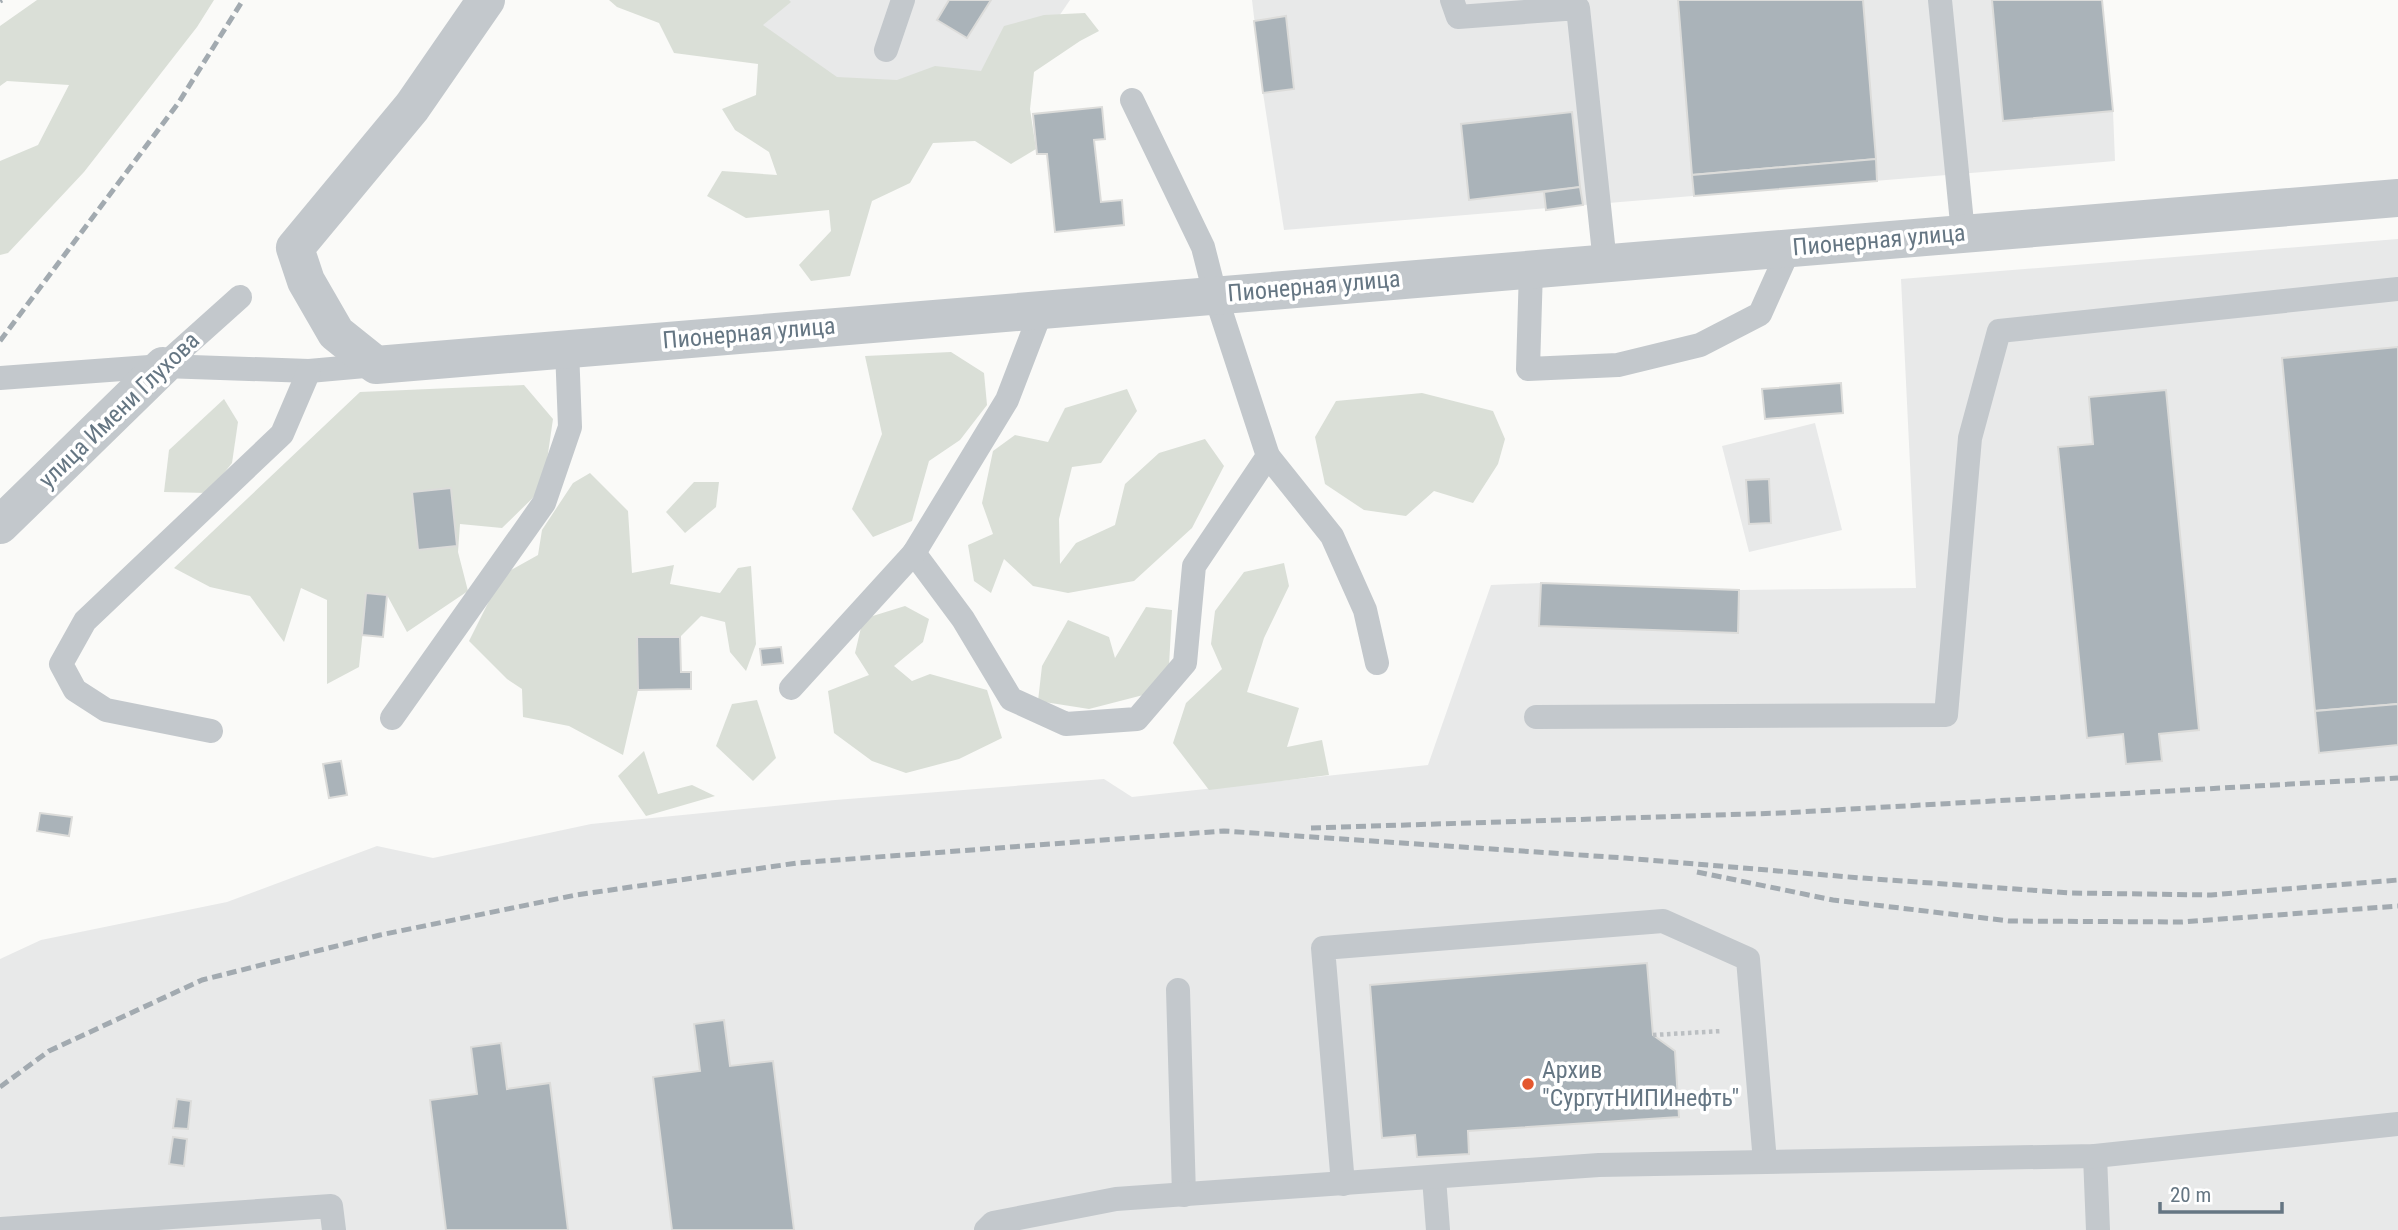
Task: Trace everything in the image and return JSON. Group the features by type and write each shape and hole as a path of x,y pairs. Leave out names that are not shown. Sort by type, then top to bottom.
{"street":[{"path":"376,365 336,333 306,281 295,248 412,107 486,0"},
{"name":"Пионерная улица","path":"376,365 2398,198"},
{"name":"улица Имени Глухова","path":"0,525 163,366"}],"lane":[{"path":"886,50 903,0"},
{"path":"1452,0 1458,17 1578,8 1605,263"},
{"path":"1940,0 1963,233"},
{"path":"1132,100 1203,247 1215,294 1268,456 1332,536 1365,610 1377,663"},
{"path":"1531,269 1528,369 1618,365 1700,345 1760,314 1790,247"},
{"path":"1536,717 1946,715 1970,438 1999,331 2398,289"},
{"name":"улица Имени Глухова","path":"163,366 240,297"},
{"path":"790,688 914,553 1007,400 1042,309"},
{"path":"392,718 544,503 570,426 567,349"},
{"path":"0,378 163,366 309,371 376,365"},
{"path":"211,731 106,710 75,690 61,664 85,621 282,434 309,371"},
{"path":"914,553 963,619 1012,699 1066,724 1138,719 1185,663 1194,566 1268,456"},
{"path":"1343,1184 1323,948 1663,921 1748,959 1765,1162"},
{"path":"1178,990 1184,1195"},
{"path":"986,1230 993,1223 1116,1199 1599,1165 2095,1156 2398,1124"},
{"path":"2095,1156 2098,1230"},
{"path":"1434,1178 1438,1230"},
{"path":"0,1229 331,1206 334,1230"}],"path":[{"path":"1653,1035 1754,1030"}],"shaded area":[{"path":"37,0 214,0 197,27 84,172 8,253 0,255 0,161 38,145 69,85 7,81 0,86 0,26"},
{"path":"609,0 789,0 791,2 763,25 837,77 897,80 935,66 981,71 1004,26 1044,15 1085,13 1099,31 1034,72 1030,109 1036,149 1011,164 975,141 933,143 910,183 872,201 850,276 811,281 799,265 831,231 829,210 746,218 707,196 722,171 777,175 769,152 735,130 722,109 756,95 758,64 674,53 659,23 617,7"},
{"path":"737,0 1070,0 982,129 725,38"},
{"path":"1252,0 2102,0 2115,161 1284,230"},
{"path":"2398,239 2398,1230 0,1230 0,959 41,940 227,902 377,846 433,858 591,824 835,800 1104,779 1132,797 1428,765 1491,585 1541,583 1739,590 1916,588 1901,279"},
{"path":"951,352 984,373 987,405 960,440 929,461 912,521 873,537 852,509 882,434 865,356"},
{"path":"524,385 553,419 543,488 502,528 460,524 458,552 468,591 407,632 387,595 367,594 359,667 327,684 327,600 301,588 284,642 250,596 210,587 174,568 360,392"},
{"path":"1127,389 1137,411 1101,463 1072,467 1059,519 1060,564 1076,543 1115,525 1125,484 1159,453 1205,439 1224,466 1192,528 1134,581 1068,593 1033,586 1004,559 991,593 974,581 968,545 993,534 982,503 993,451 1015,435 1048,442 1065,408"},
{"path":"1422,393 1493,411 1505,439 1498,464 1473,503 1434,491 1406,516 1364,510 1325,484 1315,437 1336,401"},
{"path":"224,399 238,422 232,463 208,493 164,492 169,450"},
{"path":"1815,423 1842,530 1749,552 1722,446"},
{"path":"590,473 628,511 632,573 674,565 670,584 720,593 738,568 751,566 756,644 746,671 730,652 725,622 701,616 680,637 637,637 638,690 623,755 569,726 523,717 522,689 507,679 469,641 502,575 538,555 542,530 573,483"},
{"path":"694,482 719,482 716,507 685,533 666,512"},
{"path":"1284,563 1289,586 1264,638 1247,692 1299,708 1287,747 1322,740 1329,775 1209,790 1173,743 1186,703 1222,669 1211,644 1215,611 1244,572"},
{"path":"905,606 929,619 923,642 894,666 912,681 930,674 987,690 1002,738 959,759 906,773 872,761 834,733 828,691 869,675 855,653 863,619"},
{"path":"1146,607 1172,610 1169,666 1151,693 1089,709 1038,701 1042,666 1068,620 1109,637 1115,658"},
{"path":"757,700 776,758 753,781 716,746 732,704"},
{"path":"644,751 658,794 692,785 715,796 646,816 618,776"}],"building":[{"path":"949,0 991,0 967,38 937,20"},
{"path":"1678,0 1863,0 1876,159 1692,175"},
{"path":"1992,0 2102,0 2113,111 2003,121"},
{"path":"1286,16 1294,89 1263,93 1254,21"},
{"path":"1102,107 1105,139 1094,140 1101,202 1122,200 1124,225 1055,232 1047,154 1037,154 1033,114"},
{"path":"1572,112 1580,187 1469,200 1461,124"},
{"path":"1876,159 1877,181 1694,196 1692,175"},
{"path":"1580,187 1583,205 1546,210 1544,192"},
{"path":"2398,347 2398,704 2315,711 2282,358"},
{"path":"1841,383 1843,413 1765,419 1762,389"},
{"path":"2166,390 2199,730 2159,734 2162,761 2126,764 2123,734 2087,738 2058,447 2093,444 2089,397"},
{"path":"1769,479 1771,523 1749,524 1746,480"},
{"path":"451,488 457,546 418,550 412,492"},
{"path":"1541,583 1739,590 1738,633 1539,626"},
{"path":"366,593 387,595 383,637 362,635"},
{"path":"637,637 680,637 681,672 691,672 691,689 638,690"},
{"path":"781,647 783,663 762,665 760,649"},
{"path":"2398,704 2398,745 2319,753 2315,711"},
{"path":"341,761 347,795 329,798 323,764"},
{"path":"40,813 72,817 69,836 37,831"},
{"name":"Архив \"СургутНИПИнефть\"","path":"1647,963 1653,1035 1675,1051 1679,1117 1468,1131 1469,1154 1417,1157 1415,1135 1382,1138 1370,985"},
{"path":"724,1020 730,1066 773,1061 794,1230 672,1230 653,1077 700,1071 694,1024"},
{"path":"501,1043 507,1089 550,1083 568,1230 446,1230 430,1100 477,1094 471,1047"},
{"path":"177,1099 191,1101 188,1129 173,1128"},
{"path":"173,1137 187,1139 184,1166 169,1164"}],"railway":[{"path":"0,341 179,102 243,0"},
{"path":"1311,828 1781,813 2398,778"},
{"path":"0,1087 49,1051 202,980 380,935 576,895 797,863 1224,831 1625,858 2071,893 2211,895 2398,880"},
{"path":"1697,872 1833,900 2009,921 2182,922 2398,906"}],"place":[{"name":"Архив \"СургутНИПИнефть\"","path":"1528,1084"}]}
